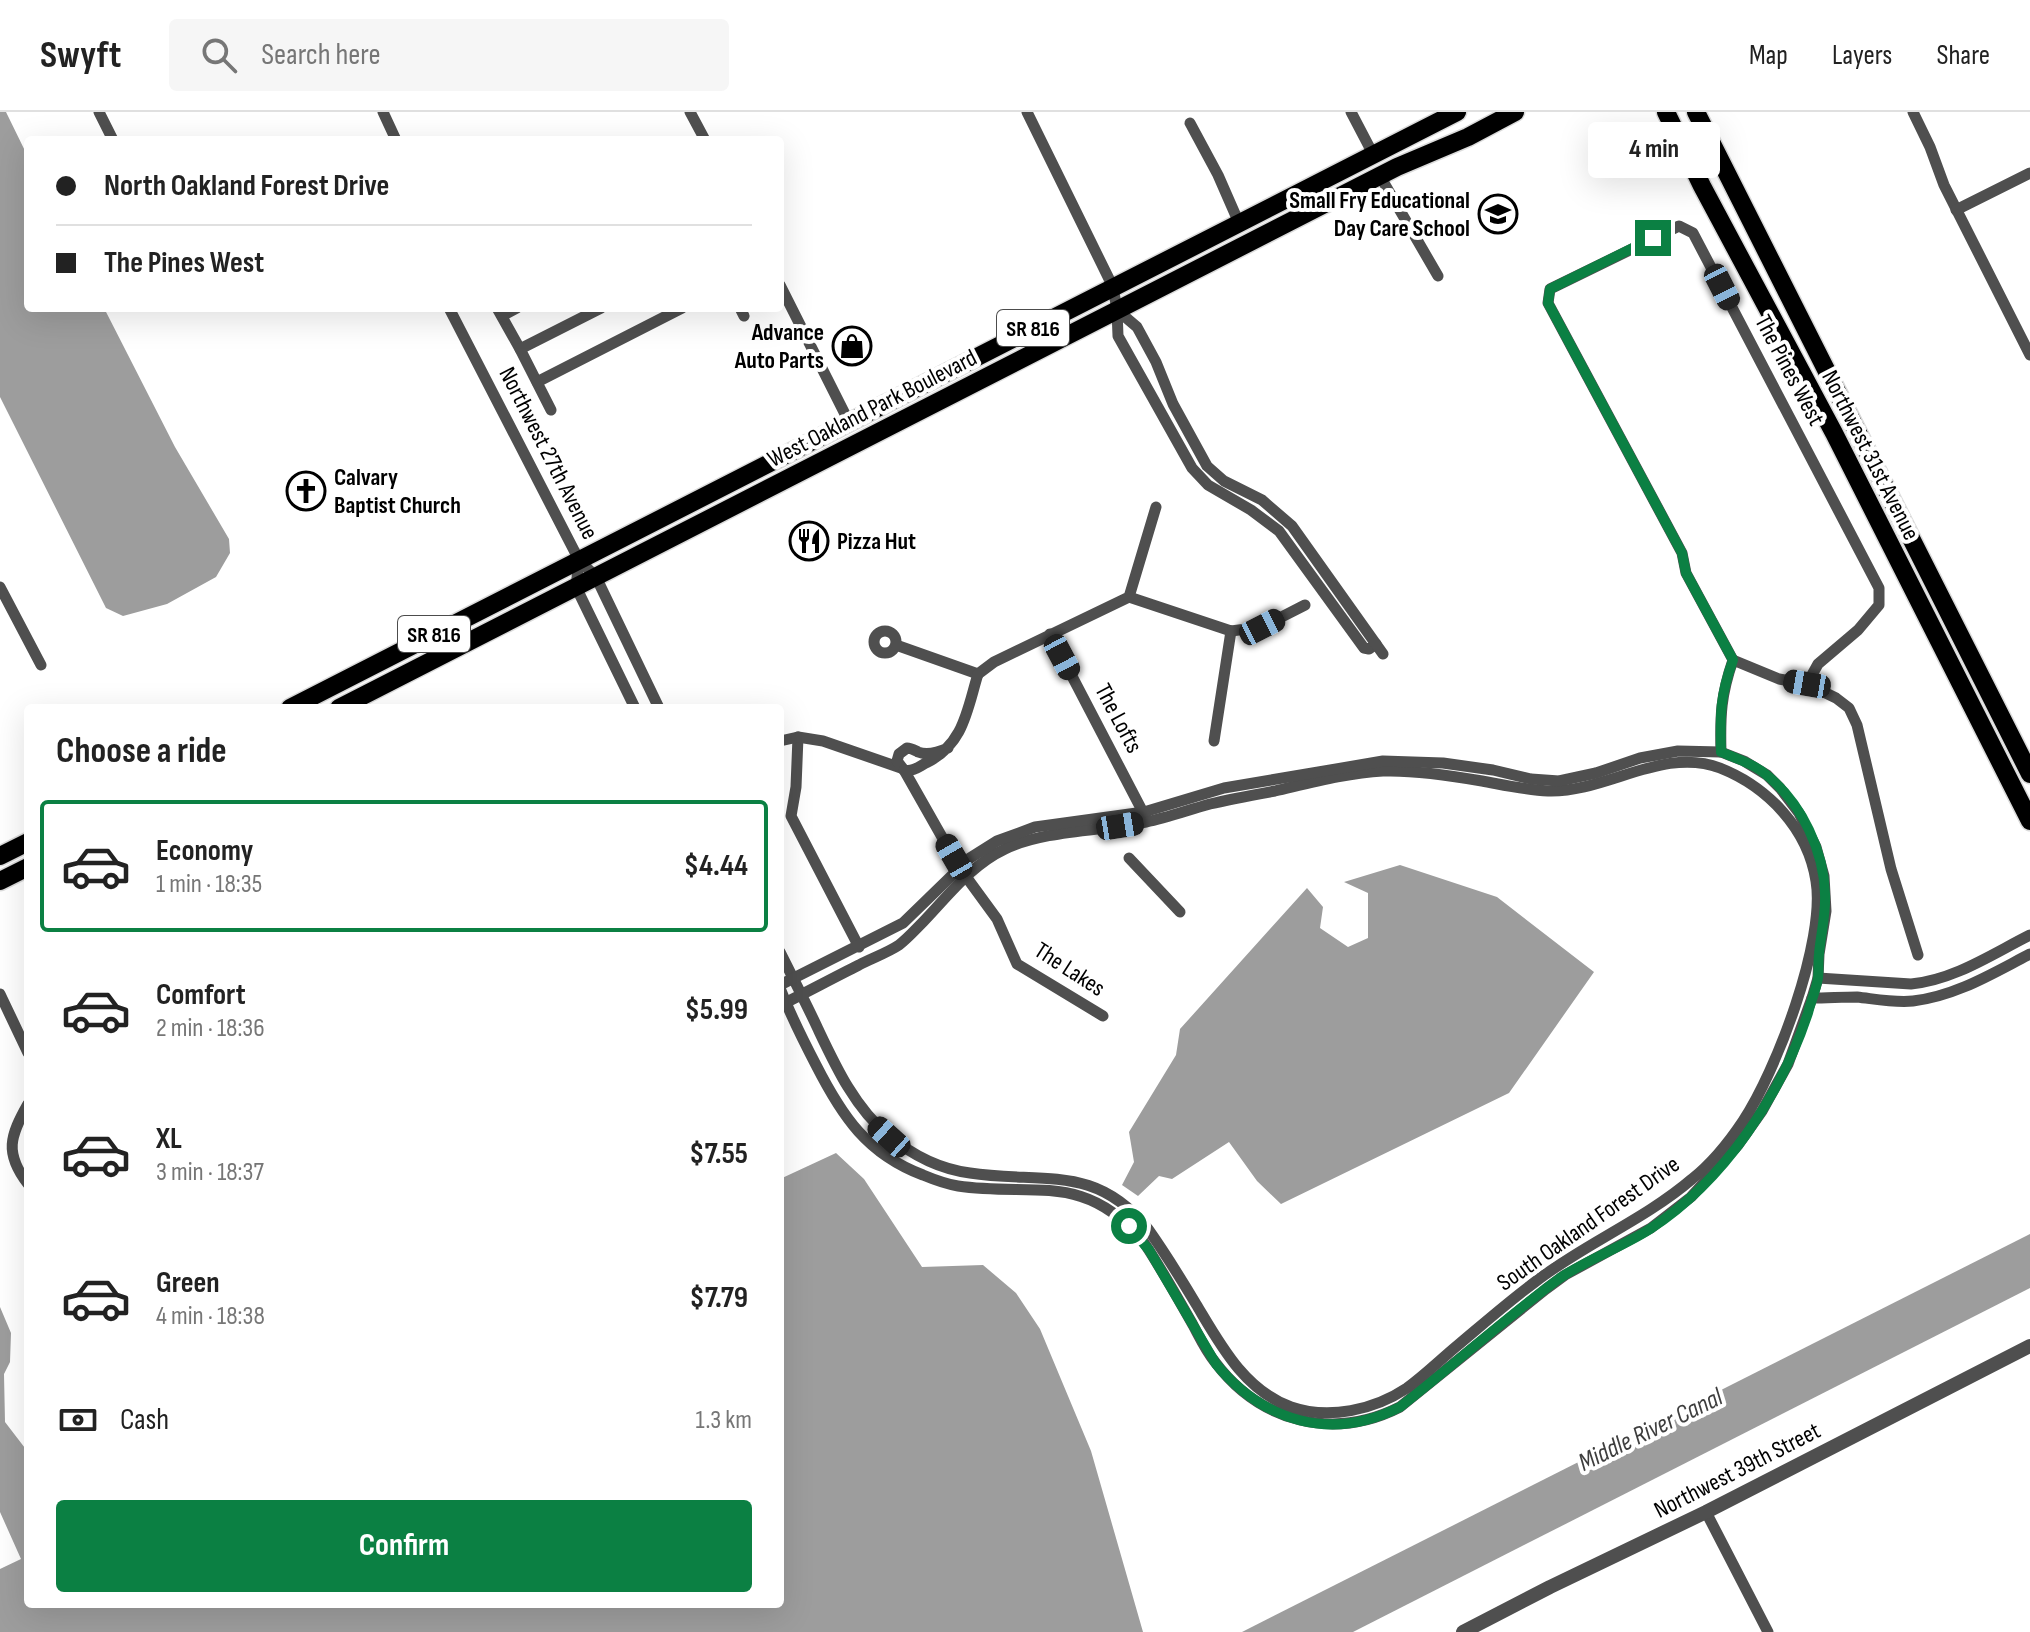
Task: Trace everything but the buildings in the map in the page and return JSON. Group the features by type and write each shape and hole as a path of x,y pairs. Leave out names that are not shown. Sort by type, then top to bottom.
{"main road":[{"name":"West Oakland Park Boulevard","path":"298,704 1457,112"},
{"name":"West Oakland Park Boulevard","path":"347,704 1380,176 1468,137 1515,112"},
{"name":"Northwest 31st Avenue","path":"1666,112 1834,433 2030,821"},
{"name":"Northwest 31st Avenue","path":"1696,112 2030,774"},
{"path":"1380,176 1402,140"},
{"path":"1361,186 1373,154"},
{"path":"864,439 885,405"},
{"path":"839,452 848,439 849,422"},
{"path":"0,856 24,844"},
{"path":"0,881 24,869"}],"street":[{"path":"99,112 111,136"},
{"path":"383,112 394,136"},
{"path":"690,112 703,136"},
{"path":"1027,112 1113,287 1118,336 1188,462 1200,478 1279,531 1364,648 1379,649 1292,526 1262,500 1224,481 1210,469 1173,404 1137,327 1117,310"},
{"path":"1351,112 1373,154"},
{"path":"1913,112 1956,210 2030,355"},
{"path":"1190,123 1239,223"},
{"path":"1956,210 2030,173"},
{"path":"1380,176 1438,276"},
{"name":"The Pines West","path":"1733,660 1686,573 1682,553 1548,303 1550,289 1679,226 1693,233 1879,588 1879,605 1858,630 1818,664 1807,684"},
{"path":"784,293 849,422"},
{"name":"Northwest 27th Avenue","path":"451,312 579,560 576,587"},
{"path":"500,312 551,410"},
{"path":"520,349 593,312"},
{"path":"537,382 674,312"},
{"path":"1200,478 1210,469"},
{"path":"1228,497 1234,485"},
{"path":"1129,597 1156,507"},
{"path":"579,560 596,577 657,704"},
{"path":"0,587 41,665"},
{"path":"576,587 633,704"},
{"path":"784,740 798,737 823,741 907,766 942,754 948,748 961,729 978,674 994,662 1129,597 1231,631 1262,627 1305,605"},
{"path":"1214,741 1231,631"},
{"name":"The Lofts","path":"1050,634 1146,817"},
{"path":"896,645 978,674"},
{"path":"1721,752 1723,687 1733,660 1779,679 1807,684 1849,708 1857,725 1891,869 1918,955"},
{"path":"798,737 796,787 791,816 859,947"},
{"path":"907,766 901,751 907,748 936,753 948,748"},
{"name":"South Oakland Forest Drive","path":"784,1006 841,1110 873,1147 902,1166 944,1183 1059,1191 1102,1205 1143,1241 1210,1355 1229,1379 1257,1403 1288,1417 1312,1423 1338,1424 1372,1419 1400,1407 1555,1282 1651,1228 1691,1197 1738,1145 1762,1111 1788,1064 1818,978 1826,911 1824,876 1816,847 1799,813 1767,775 1721,752 1678,751 1640,758 1596,773 1559,781 1443,763 1396,766"},
{"name":"The Lakes","path":"919,752 921,759 907,766 918,793 963,871 997,919 1017,964 1103,1016"},
{"name":"South Oakland Forest Drive","path":"784,959 794,978 840,1074 875,1124 905,1148 935,1165 969,1173 1061,1179 1103,1190 1125,1205 1148,1229 1225,1353 1241,1372 1266,1394 1294,1408 1328,1413 1360,1410 1409,1386 1536,1281 1639,1217 1692,1179 1711,1160 1744,1121 1784,1040 1808,961 1817,883 1803,841 1791,822 1770,798 1719,767 1690,763 1661,765 1604,783 1558,791 1534,790 1396,766 1383,761 1270,786 1224,788 1146,817 1026,829 985,848 910,919 859,947 794,978 784,984"},
{"path":"1129,858 1180,912"},
{"name":"South Oakland Forest Drive","path":"784,1003 897,946 911,934 963,871"},
{"path":"1818,978 1923,983 1954,974 2030,935"},
{"path":"1812,998 1853,997 1902,1002 1946,995 2030,954"},
{"path":"0,994 24,1045"},
{"path":"24,1111 15,1128 12,1145 15,1165 24,1178"},
{"name":"Northwest 39th Street","path":"1463,1632 2030,1346"},
{"path":"1706,1512 1768,1632"}],"water":[{"path":"0,112 6,112 24,149 24,312 106,312 175,447 229,539 230,553 216,577 167,604 123,616 106,608 0,397"},
{"path":"1400,865 1497,897 1594,972 1509,1093 1281,1204 1257,1181 1229,1142 1172,1179 1159,1176 1138,1196 1122,1185 1134,1162 1129,1132 1176,1055 1180,1029 1307,888 1323,907 1320,928 1348,947 1368,938 1368,893 1344,882"},
{"path":"836,1153 864,1179 922,1267 983,1265 1016,1293 1040,1329 1091,1451 1143,1632 0,1632 0,1569 21,1559 0,1512 0,1307 11,1333 10,1362 4,1374 5,1422 24,1447 24,1608 784,1608 784,1177"},
{"name":"Middle River Canal","path":"2030,1234 2030,1288 1353,1632 1242,1632"}],"place":[{"name":"Small Fry Educational Day Care School","path":"1498,214"},
{"name":"Advance Auto Parts","path":"852,346"},
{"name":"Calvary Baptist Church","path":"306,491"},
{"name":"Pizza Hut","path":"809,541"}],"route":[{"path":"1129,1226 1149,1250 1216,1364 1257,1403 1288,1417 1312,1423 1349,1424 1372,1419 1400,1407 1565,1275 1651,1228 1691,1197 1738,1145 1762,1111 1788,1064 1818,978 1826,911 1824,876 1816,847 1799,813 1780,788 1767,775 1721,752 1723,687 1733,660 1686,573 1682,553 1548,303 1550,289 1653,238"}]}
